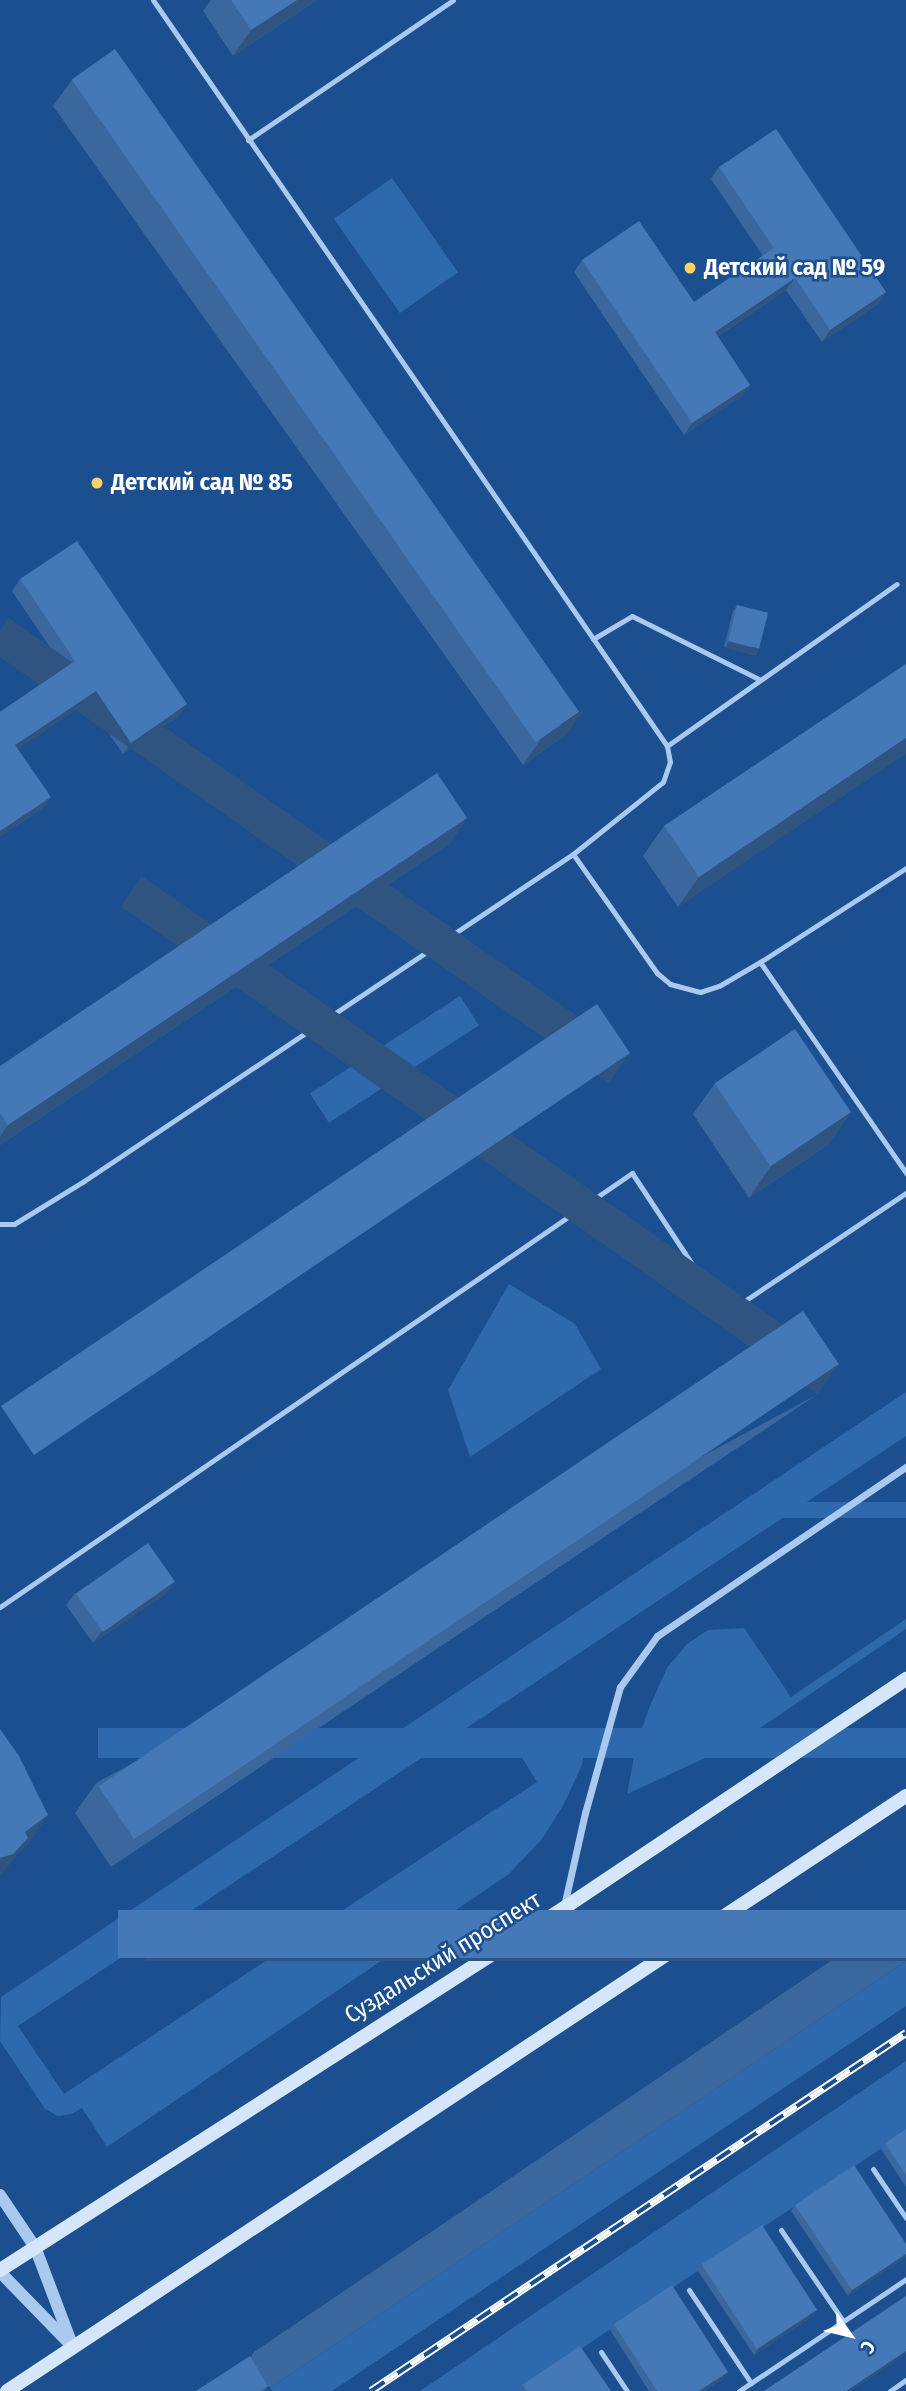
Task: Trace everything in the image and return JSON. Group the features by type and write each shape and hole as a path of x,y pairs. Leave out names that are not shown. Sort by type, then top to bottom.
{"main road":[{"name":"Суздальский проспект","path":"0,2271 564,1908 906,1679"},
{"path":"7,2391 906,1796"}],"street":[{"path":"564,1908 584,1814 620,1687 657,1636 906,1466"},
{"path":"0,2195 35,2247 73,2347"},
{"path":"0,2271 73,2347"}],"lane":[{"path":"0,1224 14,1224 85,1181 573,854 663,782 670,762 667,746 153,0"},
{"path":"248,140 453,0"},
{"path":"667,746 897,584"},
{"path":"593,639 632,616 759,679"},
{"path":"573,854 657,973 670,984 700,992 719,986 760,962 906,868"},
{"path":"760,962 906,1173"},
{"path":"0,1607 632,1173 725,1314 906,1194"},
{"path":"873,2169 906,2218"},
{"path":"781,2230 843,2321"},
{"path":"739,2391 906,2279"},
{"path":"689,2290 751,2383"},
{"path":"601,2352 627,2391"},
{"path":"890,2391 906,2380"}],"shaded area":[{"path":"392,178 458,272 400,313 334,219"},
{"path":"460,996 479,1025 329,1123 310,1093"},
{"path":"509,1284 575,1324 601,1369 470,1457 448,1390"},
{"path":"906,1392 906,1436 18,2026 64,2094 537,1782 521,1756 556,1732 569,1729 580,1737 585,1750 582,1765 564,1804 542,1839 509,1874 107,2147 82,2108 72,2114 58,2116 45,2109 0,2041 1,1997"},
{"path":"756,1502 906,1502 906,1518 756,1518"},
{"path":"906,1619 906,1629 738,1743 627,1794 636,1747 649,1708 667,1668 687,1644 708,1630 744,1628 791,1697"},
{"path":"98,1728 906,1728 906,1758 98,1758"},
{"path":"906,1961 906,2006 332,2391 272,2391 270,2388"},
{"path":"906,2061 906,2132 518,2391 420,2391"}],"building":[{"path":"231,0 297,0 251,30"},
{"path":"115,49 579,712 536,742 72,79"},
{"path":"776,129 886,292 830,330 795,278 715,332 750,385 692,423 582,260 639,221 694,302 774,248 719,167"},
{"path":"77,541 187,704 131,743 96,691 15,745 51,797 0,831 0,712 75,661 20,579"},
{"path":"737,605 768,613 759,649 728,641"},
{"path":"906,664 906,738 699,877 664,826"},
{"path":"437,773 467,818 8,1125 0,1113 0,1066"},
{"path":"597,1004 630,1053 34,1455 1,1406"},
{"path":"795,1029 851,1112 771,1166 715,1083"},
{"path":"803,1311 839,1364 134,1839 98,1786"},
{"path":"148,1543 175,1582 103,1632 76,1593"},
{"path":"0,1729 19,1756 48,1815 25,1832 28,1838 13,1854 0,1858"},
{"path":"118,1910 906,1910 906,1958 118,1958"},
{"path":"906,2129 906,2175 885,2143"},
{"path":"854,2165 906,2244 906,2254 852,2290 795,2205"},
{"path":"762,2225 817,2310 757,2349 702,2264"},
{"path":"672,2285 728,2372 699,2391 657,2391 614,2324"},
{"path":"906,2296 906,2351 846,2391 764,2391"},
{"path":"580,2346 611,2391 527,2391 522,2385"},
{"path":"250,2356 268,2386 260,2391 196,2391"}],"railway":[{"path":"371,2391 906,2033"}],"place":[{"name":"Детский сад № 59","path":"690,268"},
{"name":"Детский сад № 85","path":"97,483"}]}
